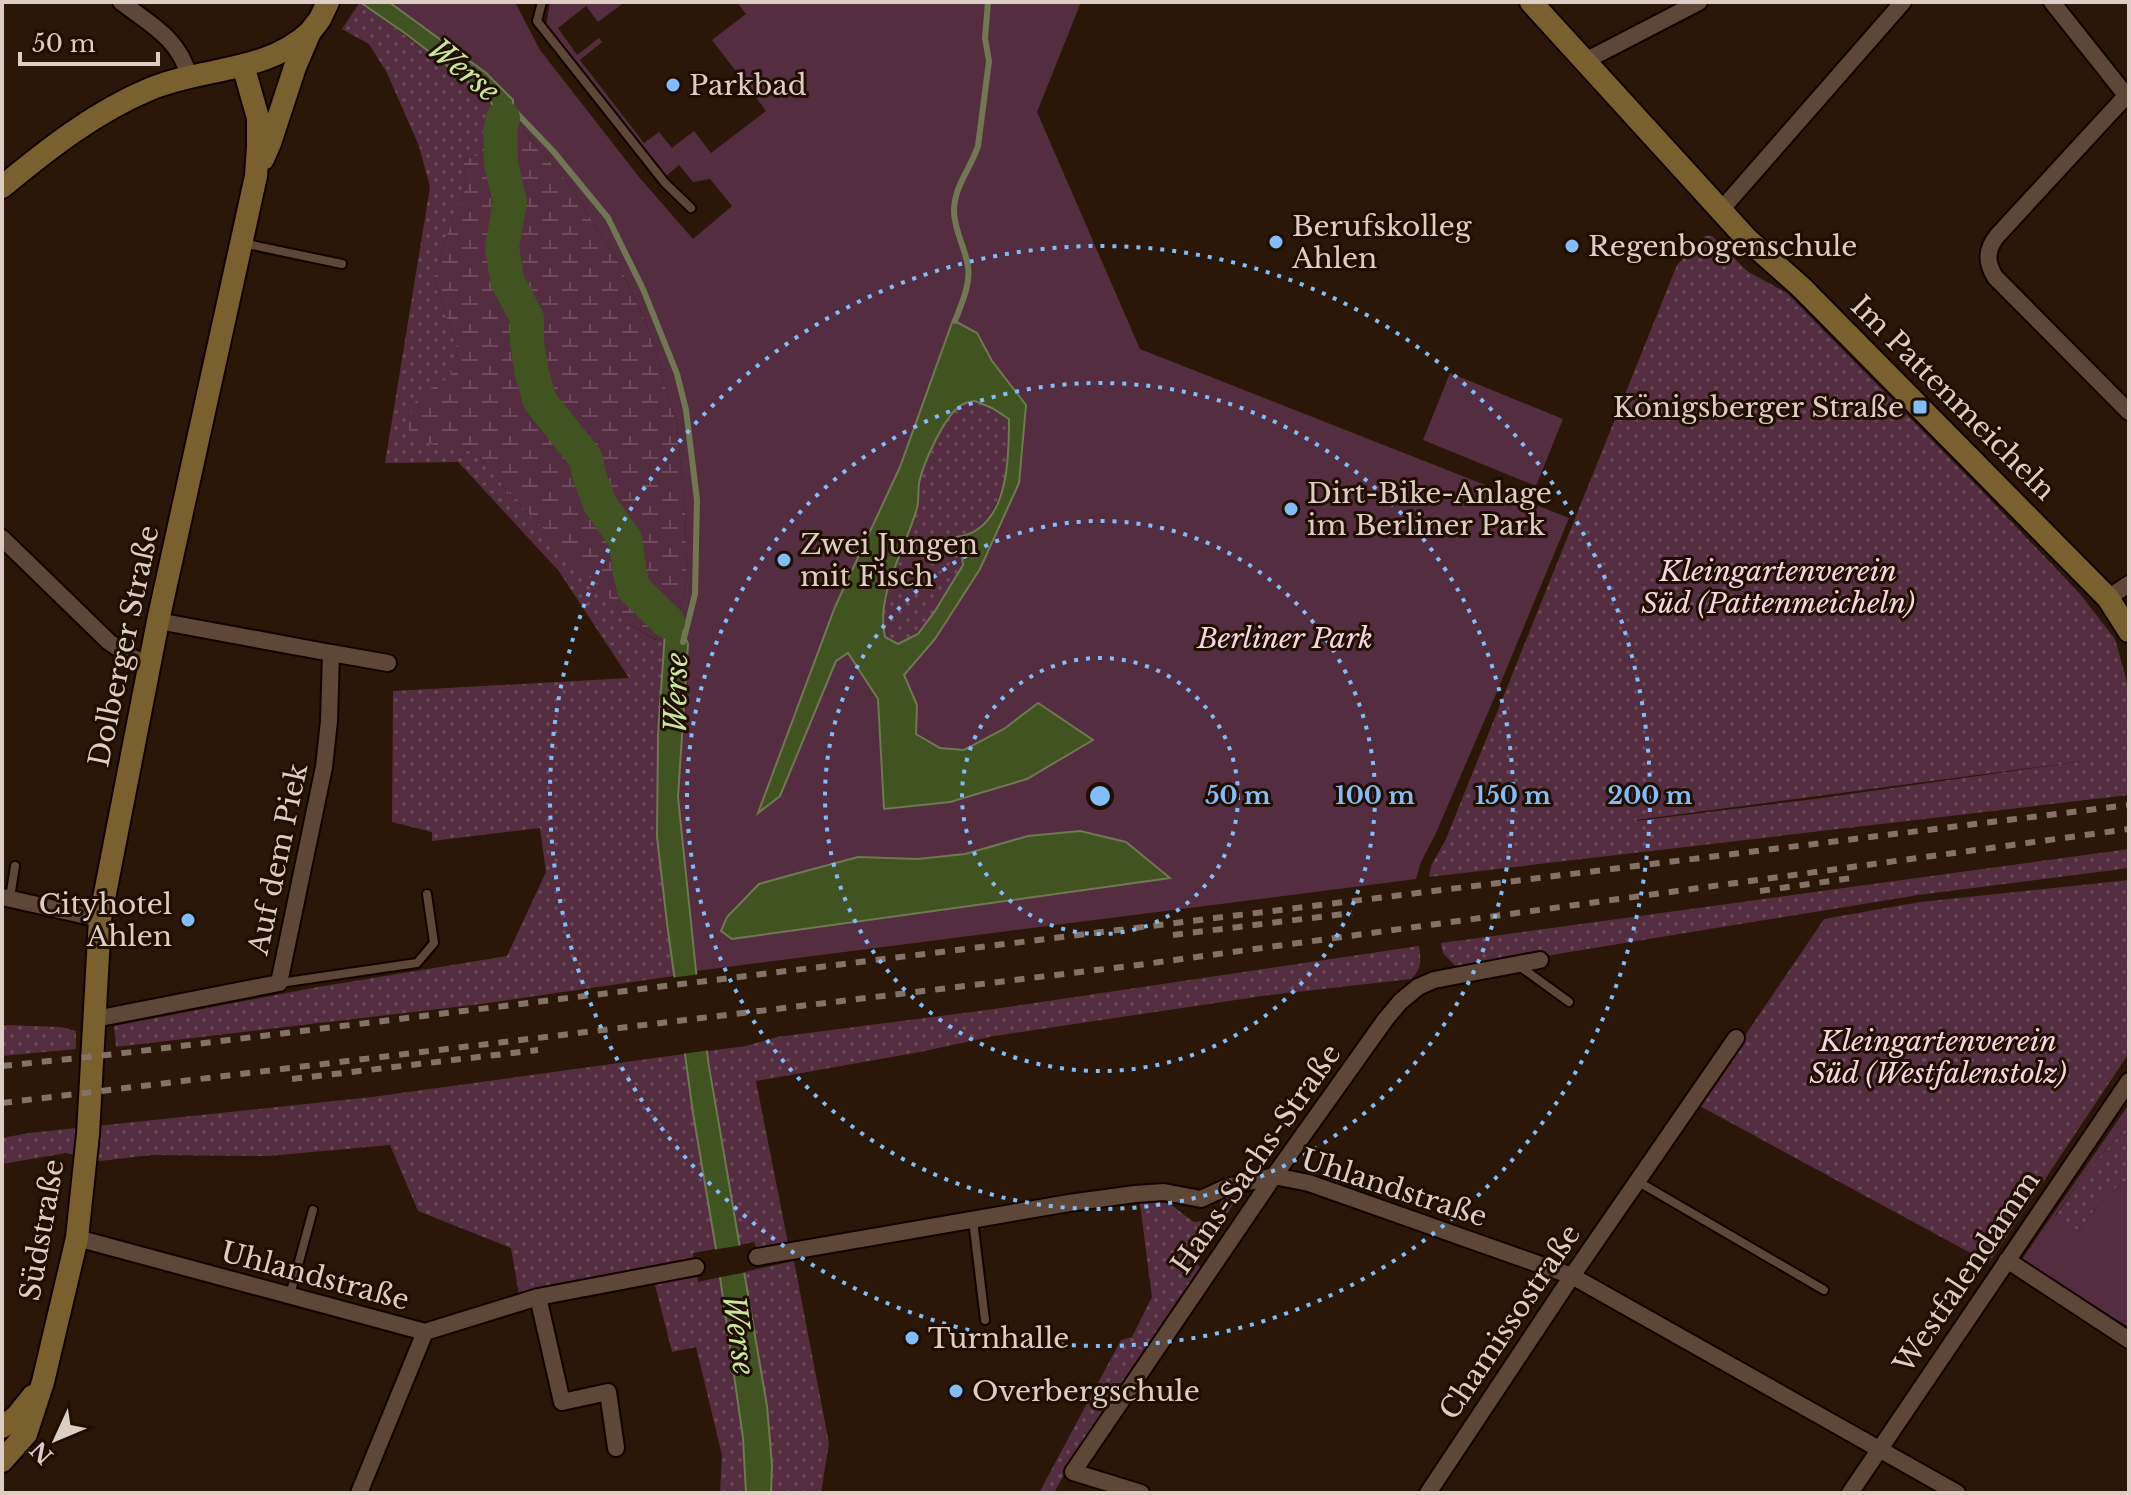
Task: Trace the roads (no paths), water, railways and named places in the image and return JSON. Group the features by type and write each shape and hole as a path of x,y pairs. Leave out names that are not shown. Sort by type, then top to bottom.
{"street":[{"path":"121,2 171,41 185,62 189,77"},
{"name":"Dolberger Straße","path":"256,176 310,32 328,2"},
{"name":"Im Pattenmeicheln","path":"1531,2 1757,249 1801,287 2108,598 2129,631"},
{"path":"1585,61 1699,2"},
{"path":"1721,210 1903,2"},
{"path":"2052,2 2128,98 1997,236 1988,251 1988,260 1995,277 2129,412"},
{"path":"2,187 39,156 101,114 154,88 273,57 310,32"},
{"name":"Dolberger Straße","path":"88,1134 100,919 158,621 256,176 258,118 243,65"},
{"path":"2,538 109,642 131,657 150,664"},
{"path":"2108,598 2129,584"},
{"path":"158,621 388,663"},
{"name":"Auf dem Piek","path":"95,1019 279,983 324,767 331,653"},
{"path":"6,898 100,919"},
{"name":"Hans-Sachs-Straße","path":"1141,1493 1073,1472 1274,1176 1400,1002 1418,987 1434,980 1540,960"},
{"name":"Chamissostraße","path":"1428,1493 1736,1038"},
{"name":"Westfalendamm","path":"1850,1493 2129,1081"},
{"name":"Südstraße","path":"2,1461 26,1434 43,1382 77,1238 88,1134"},
{"name":"Uhlandstraße","path":"757,1257 1135,1194 1164,1192 1201,1199 1227,1187 1274,1176 1309,1183 1572,1276 1957,1493"},
{"name":"Uhlandstraße","path":"77,1238 425,1332 538,1297 696,1267"},
{"path":"2007,1260 2129,1340"},
{"path":"538,1297 562,1402 608,1392 616,1448"},
{"path":"359,1493 425,1332"},
{"name":"Südstraße","path":"2,1427 16,1417 43,1382"}],"lane":[{"path":"542,2 537,21 665,183 691,208"},
{"path":"241,242 342,264"},
{"path":"6,898 15,866"},
{"path":"279,983 417,963 434,943 427,894"},
{"path":"1517,965 1569,1002"},
{"path":"1637,1181 1824,1290"},
{"path":"290,1295 313,1210"},
{"path":"973,1220 985,1320"}],"water":[{"path":"360,2 389,2 486,73 513,100 513,117 501,164 493,106 489,98"},
{"path":"953,320 977,333 992,361 1026,405 1019,483 980,569 935,639 904,675 917,705 916,734 940,748 964,750 1004,729 1038,703 1093,740 1027,779 950,802 884,809 878,699 848,653 836,661 780,796 758,813 835,607 900,467","holes":["975,401 1009,419 1007,464 1001,496 986,522 973,532 956,537 963,565 918,634 898,644 885,637 884,605 917,508 919,483 925,464 942,428 956,409 964,403"]},
{"path":"634,589 678,619 688,644 678,797 709,1066 767,1406 771,1493 746,1493 743,1438 693,1113 657,837 658,735 665,632 662,623"},
{"path":"1080,831 1126,842 1170,878 732,939 721,931 727,917 759,884 791,875 858,857 918,859 965,854 1028,836"}],"waterway":[{"path":"955,321 969,273 954,211 960,185 978,146 989,61 985,38 988,2"},
{"path":"509,105 553,151 608,218 643,289 677,374 686,410 697,500 695,594 683,642"},
{"name":"Werse","path":"503,118 500,131 501,164 510,202 502,247 507,280 527,318 532,374 540,401 586,459 600,504 625,539 634,589 668,622"}],"railway":[{"path":"2,1066 2129,805"},
{"path":"2,1103 1138,965 2129,829"},
{"path":"1760,891 1859,877"},
{"path":"1173,935 1352,913"},
{"path":"292,1079 538,1050"}],"place":[{"name":"Parkbad","path":"673,85"},
{"name":"Berufskolleg Ahlen","path":"1276,242"},
{"name":"Regenbogenschule","path":"1572,246"},
{"name":"Königsberger Straße","path":"1920,407"},
{"name":"Dirt-Bike-Anlage im Berliner Park","path":"1291,509"},
{"name":"Zwei Jungen mit Fisch","path":"784,560"},
{"name":"Cityhotel Ahlen","path":"188,920"},
{"name":"Turnhalle","path":"912,1338"},
{"name":"Overbergschule","path":"956,1391"}],"park label":[{"name":"Kleingartenverein Süd (Pattenmeicheln)","path":"1778,587"},
{"name":"Berliner Park","path":"1285,638"},
{"name":"Kleingartenverein Süd (Westfalenstolz)","path":"1938,1057"}]}
